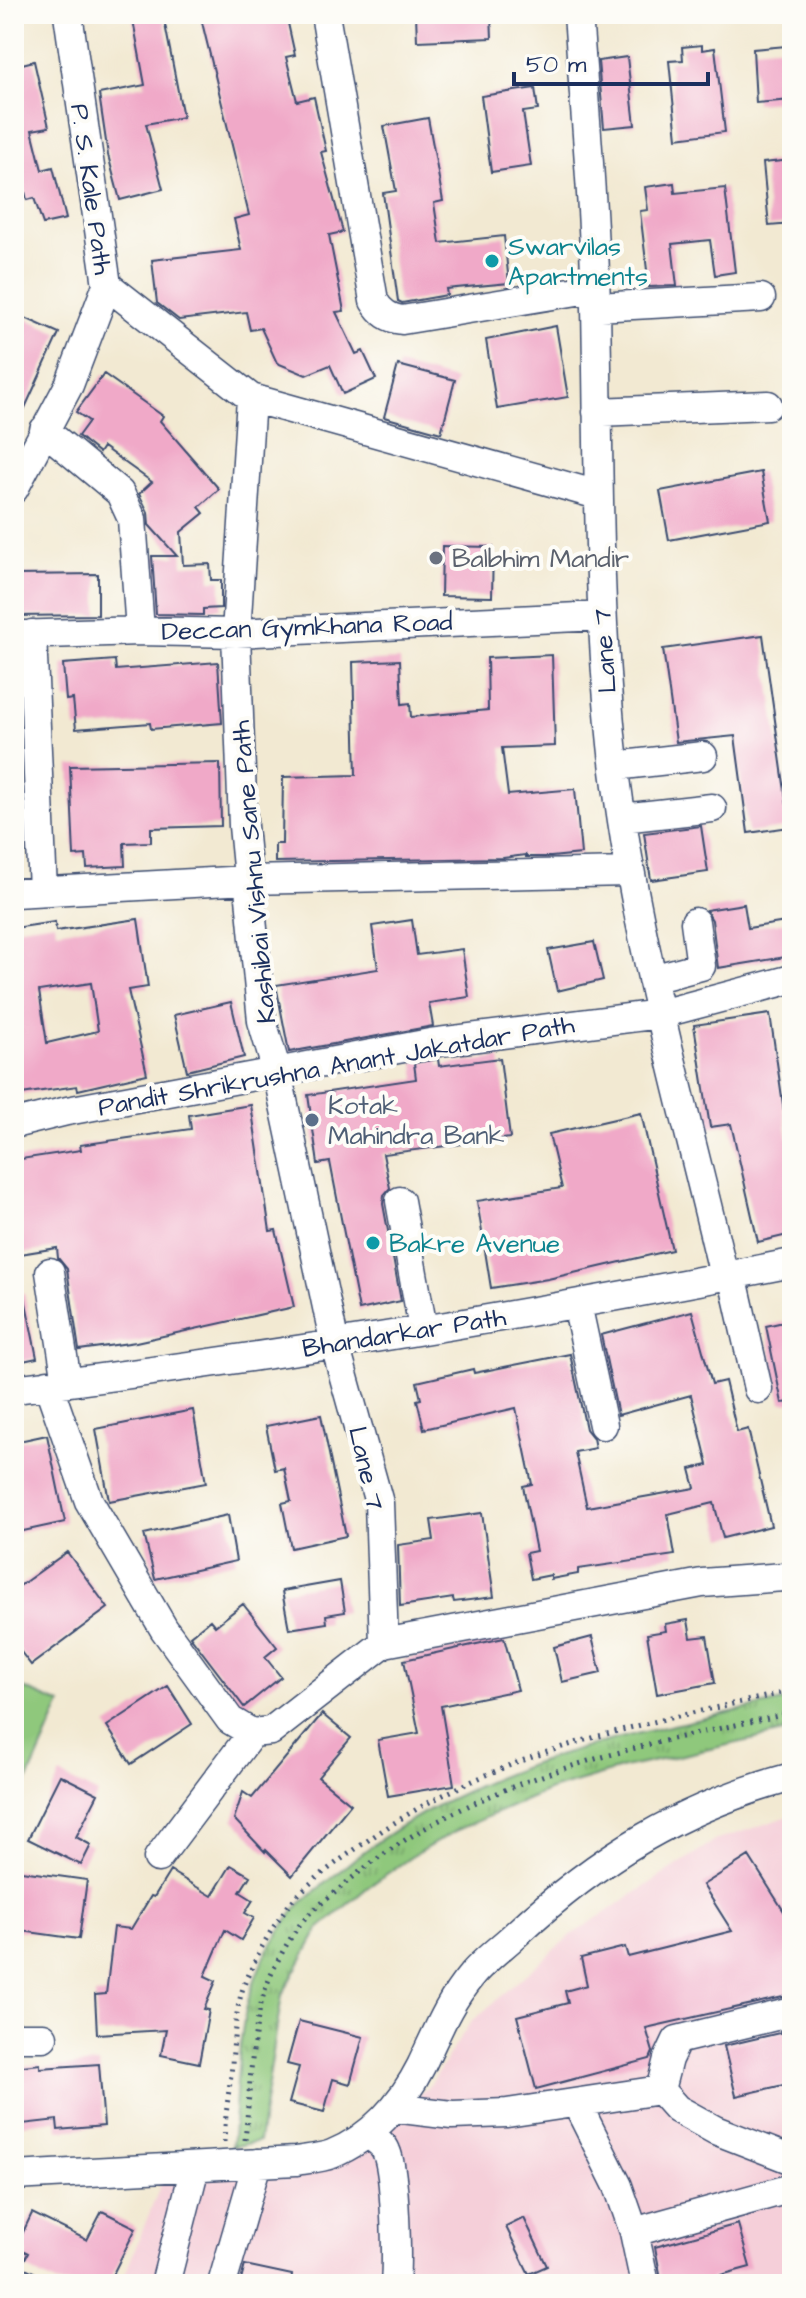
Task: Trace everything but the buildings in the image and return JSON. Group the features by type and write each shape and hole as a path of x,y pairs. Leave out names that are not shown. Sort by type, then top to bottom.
{"street":[{"name":"P. S. Kale Path","path":"14,489 69,385 107,285 68,14"},
{"path":"325,14 374,301 378,309 402,320 595,298 761,298"},
{"name":"Lane 7","path":"578,14 595,298 600,616 615,766 629,872 660,1014 758,1389"},
{"path":"107,285 251,398 598,495"},
{"name":"Kashibai Vishnu Sane Path","path":"251,398 236,633 247,880 262,1021 277,1072 335,1345"},
{"path":"597,412 768,405"},
{"path":"44,430 120,493 127,504 132,519 140,631"},
{"name":"Deccan Gymkhana Road","path":"23,634 140,631 236,633 600,616"},
{"path":"23,634 43,891"},
{"path":"615,766 703,756"},
{"path":"622,818 712,808"},
{"path":"14,893 247,880 629,872"},
{"path":"652,979 701,966 695,922"},
{"name":"Pandit Shrikrushna Anant Jakatdar Path","path":"14,1124 67,1111 430,1043 660,1014 792,979"},
{"path":"400,1201 423,1329"},
{"name":"Bhandarkar Path","path":"14,1389 335,1345 792,1263"},
{"path":"50,1272 58,1383 89,1501 164,1629 230,1720 252,1733 271,1731 384,1643 702,1583 784,1577"},
{"path":"577,1304 603,1425"},
{"name":"Lane 7","path":"335,1345 379,1503 384,1643"},
{"path":"158,1858 252,1733"},
{"path":"14,2176 296,2161 330,2154 368,2134 394,2108 420,2069 440,2021 471,1976 551,1901 614,1855 677,1818 748,1789 792,1777"},
{"path":"660,2090 668,2059 677,2040 792,2012"},
{"path":"14,2037 43,2037"},
{"path":"394,2108 452,2115 507,2113 660,2090"},
{"path":"660,2090 677,2109 715,2130 792,2160"},
{"path":"577,2104 618,2186 634,2232 645,2284"},
{"path":"368,2134 385,2147 390,2164 397,2265 395,2284"},
{"path":"222,2284 246,2164"},
{"path":"165,2284 195,2167"},
{"path":"634,2232 792,2188"}],"path":[{"path":"246,2164 224,2141 236,2029 245,1982 289,1904 344,1857 391,1824 489,1772 614,1731 792,1691"},
{"path":"246,2164 244,2145 265,1989 306,1918 357,1873 449,1815 498,1791 541,1775 619,1751 792,1713"}],"shaded area":[{"path":"792,1815 792,2284 121,2284 161,2184 308,2168 370,2136 430,2085 470,2023 570,1936 714,1841"}],"green space":[{"path":"14,1684 61,1704 14,1812"},
{"path":"792,1699 792,1731 624,1768 547,1791 457,1830 368,1887 319,1929 282,1995 259,2141 232,2147 241,2043 253,1985 265,1956 282,1928 298,1906 314,1892 385,1837 437,1805 493,1779 611,1741"}],"place":[{"name":"Swarvilas Apartments","path":"492,261"},
{"name":"Balbhim Mandir","path":"436,558"},
{"name":"Kotak Mahindra Bank","path":"312,1120"},
{"name":"Bakre Avenue","path":"373,1243"}]}
